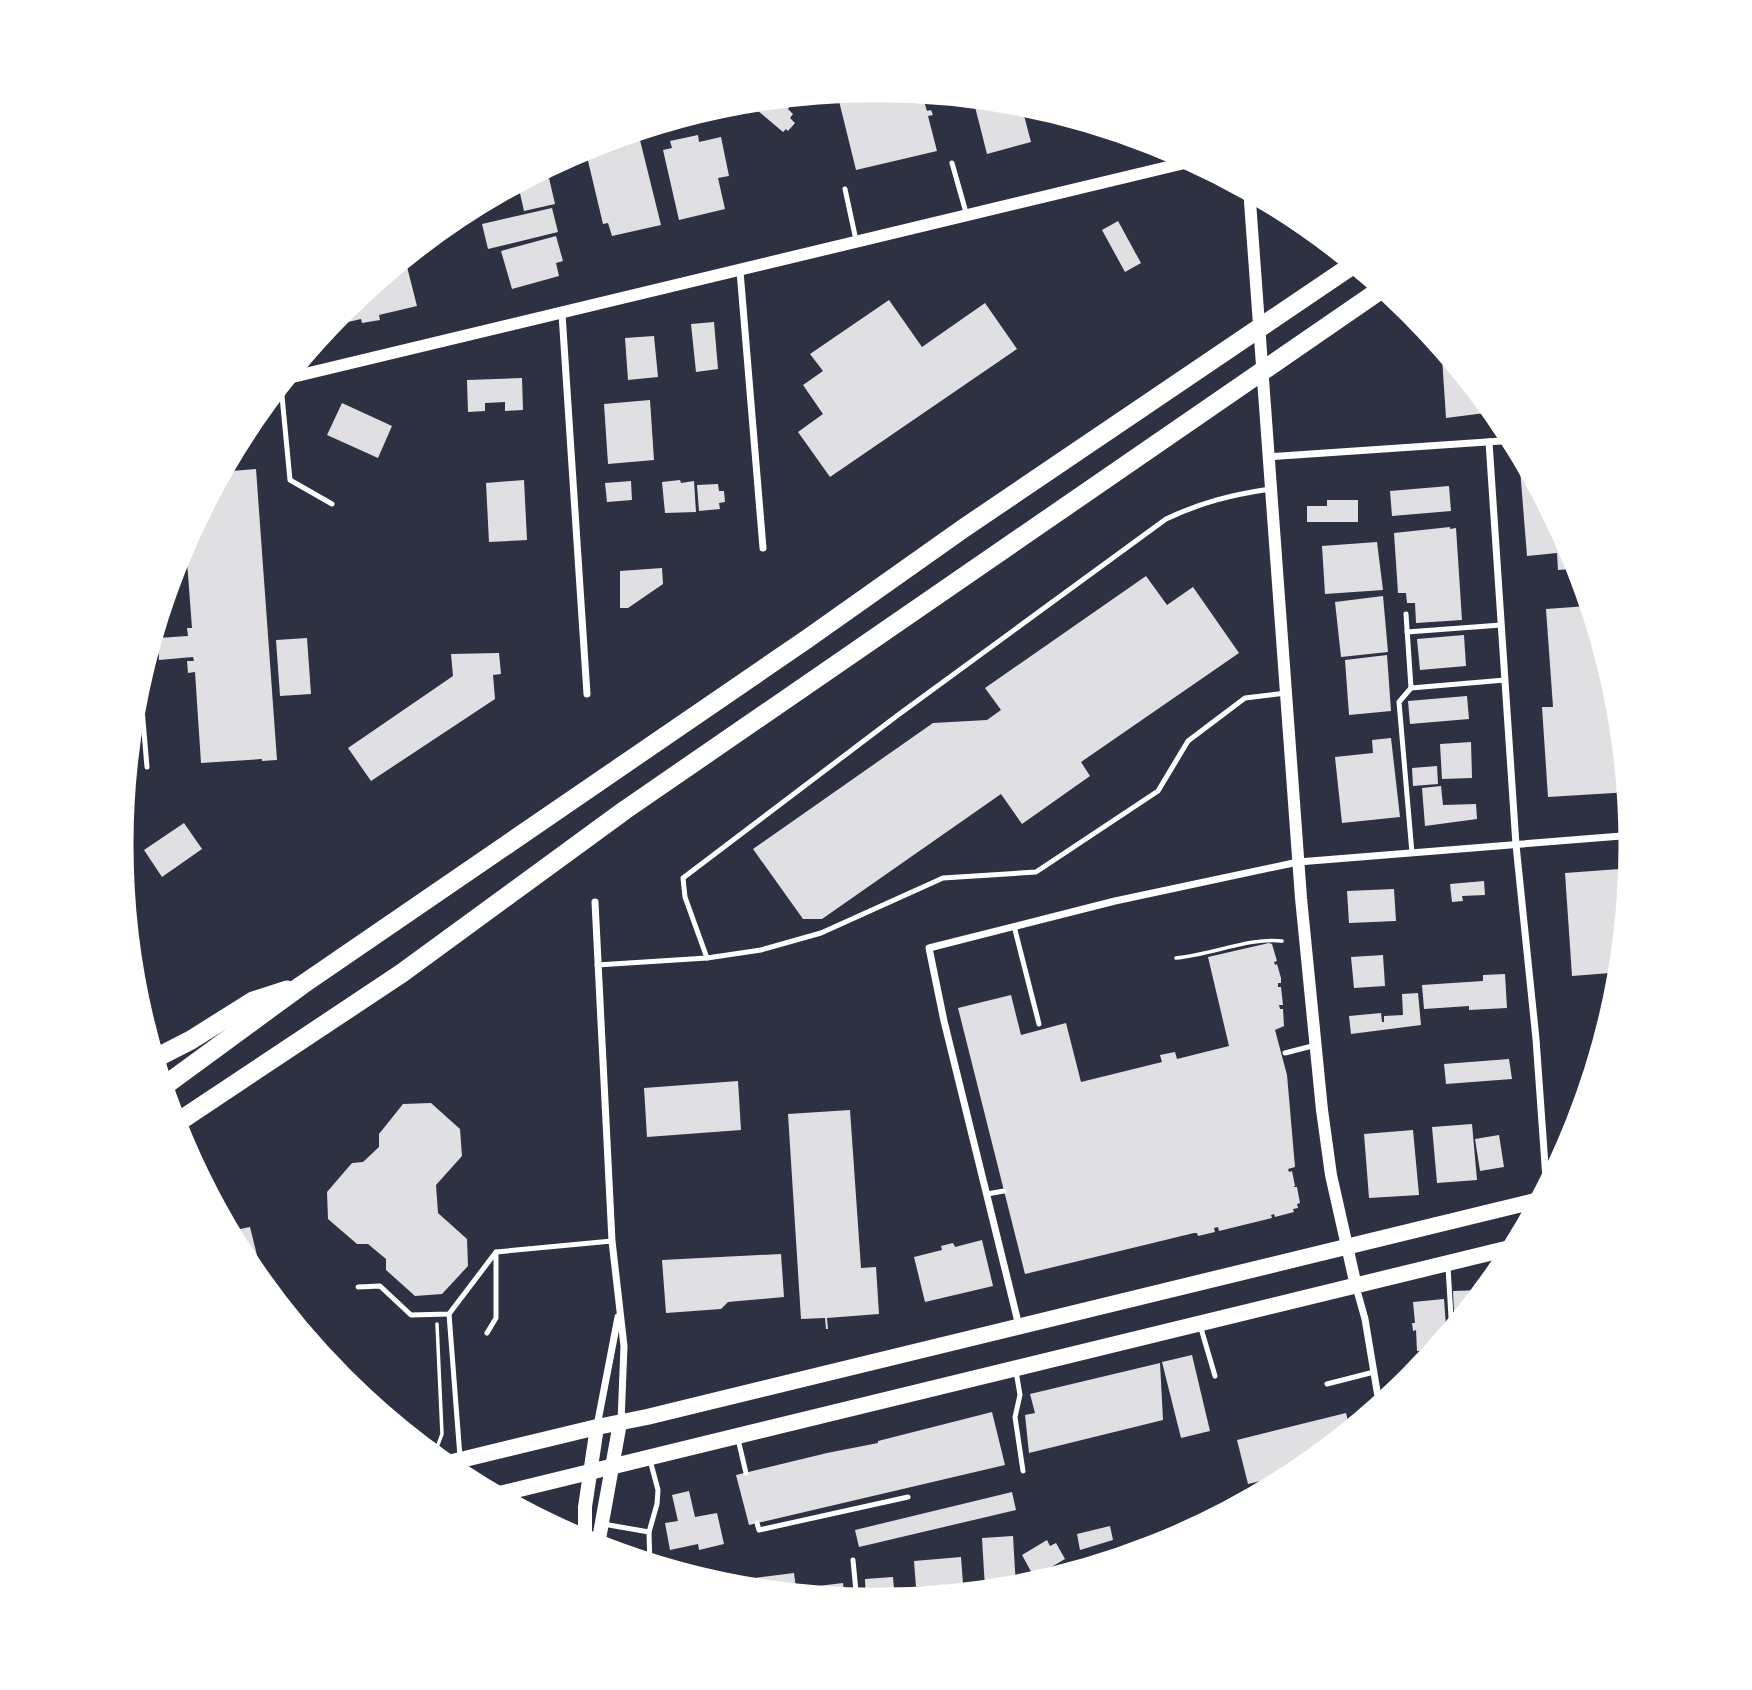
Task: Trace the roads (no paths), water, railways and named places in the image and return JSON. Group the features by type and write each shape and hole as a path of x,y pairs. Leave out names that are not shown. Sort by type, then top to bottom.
{"highway":[{"path":"168,1082 302,985 807,639 964,528 1350,267"},
{"path":"182,1120 402,974 625,810 1378,292"},
{"path":"160,1056 191,1040 253,1000 302,985"}],"main road":[{"path":"451,1459 460,1460 621,1423 1532,1202"},
{"path":"504,1493 1503,1250"},
{"path":"599,1538 621,1423"},
{"path":"584,1532 589,1472 597,1427"}],"street":[{"path":"293,378 1181,164"},
{"path":"1250,198 1298,862 1316,1045 1331,1175 1362,1304 1378,1398"},
{"path":"740,271 763,548"},
{"path":"562,314 587,694"},
{"path":"1268,457 1504,441"},
{"path":"1489,442 1516,845 1536,1039 1546,1175"},
{"path":"1019,1326 929,948 1161,890 1298,862 1623,836"},
{"path":"595,902 612,1241 624,1346 621,1423"},
{"path":"597,1427 619,1309"}],"lane":[{"path":"952,163 967,216"},
{"path":"845,189 857,242"},
{"path":"281,392 290,480 332,504"},
{"path":"707,958 685,897 682,878 887,723 1166,519 1200,503 1229,495 1270,489"},
{"path":"1406,614 1411,688"},
{"path":"1407,632 1501,625"},
{"path":"1412,853 1399,702 1411,688 1505,680"},
{"path":"597,965 707,958 761,950 821,933 943,878 1036,872 1158,792 1188,741 1245,698 1286,693"},
{"path":"142,706 147,767"},
{"path":"1014,926 1039,1024"},
{"path":"1285,1053 1316,1045"},
{"path":"987,1194 1004,1191"},
{"path":"460,1460 449,1314 496,1252 612,1241"},
{"path":"487,1333 496,1318 496,1252"},
{"path":"1447,1264 1451,1322"},
{"path":"358,1287 380,1286 411,1315 449,1314"},
{"path":"1199,1324 1214,1376"},
{"path":"1016,1367 1020,1395 1015,1417 1023,1471"},
{"path":"1327,1384 1374,1372"},
{"path":"737,1436 746,1473"},
{"path":"650,1457 658,1490 649,1532 650,1556"},
{"path":"757,1523 759,1530 908,1497"},
{"path":"602,1524 649,1532"},
{"path":"853,1560 855,1591"}]}
